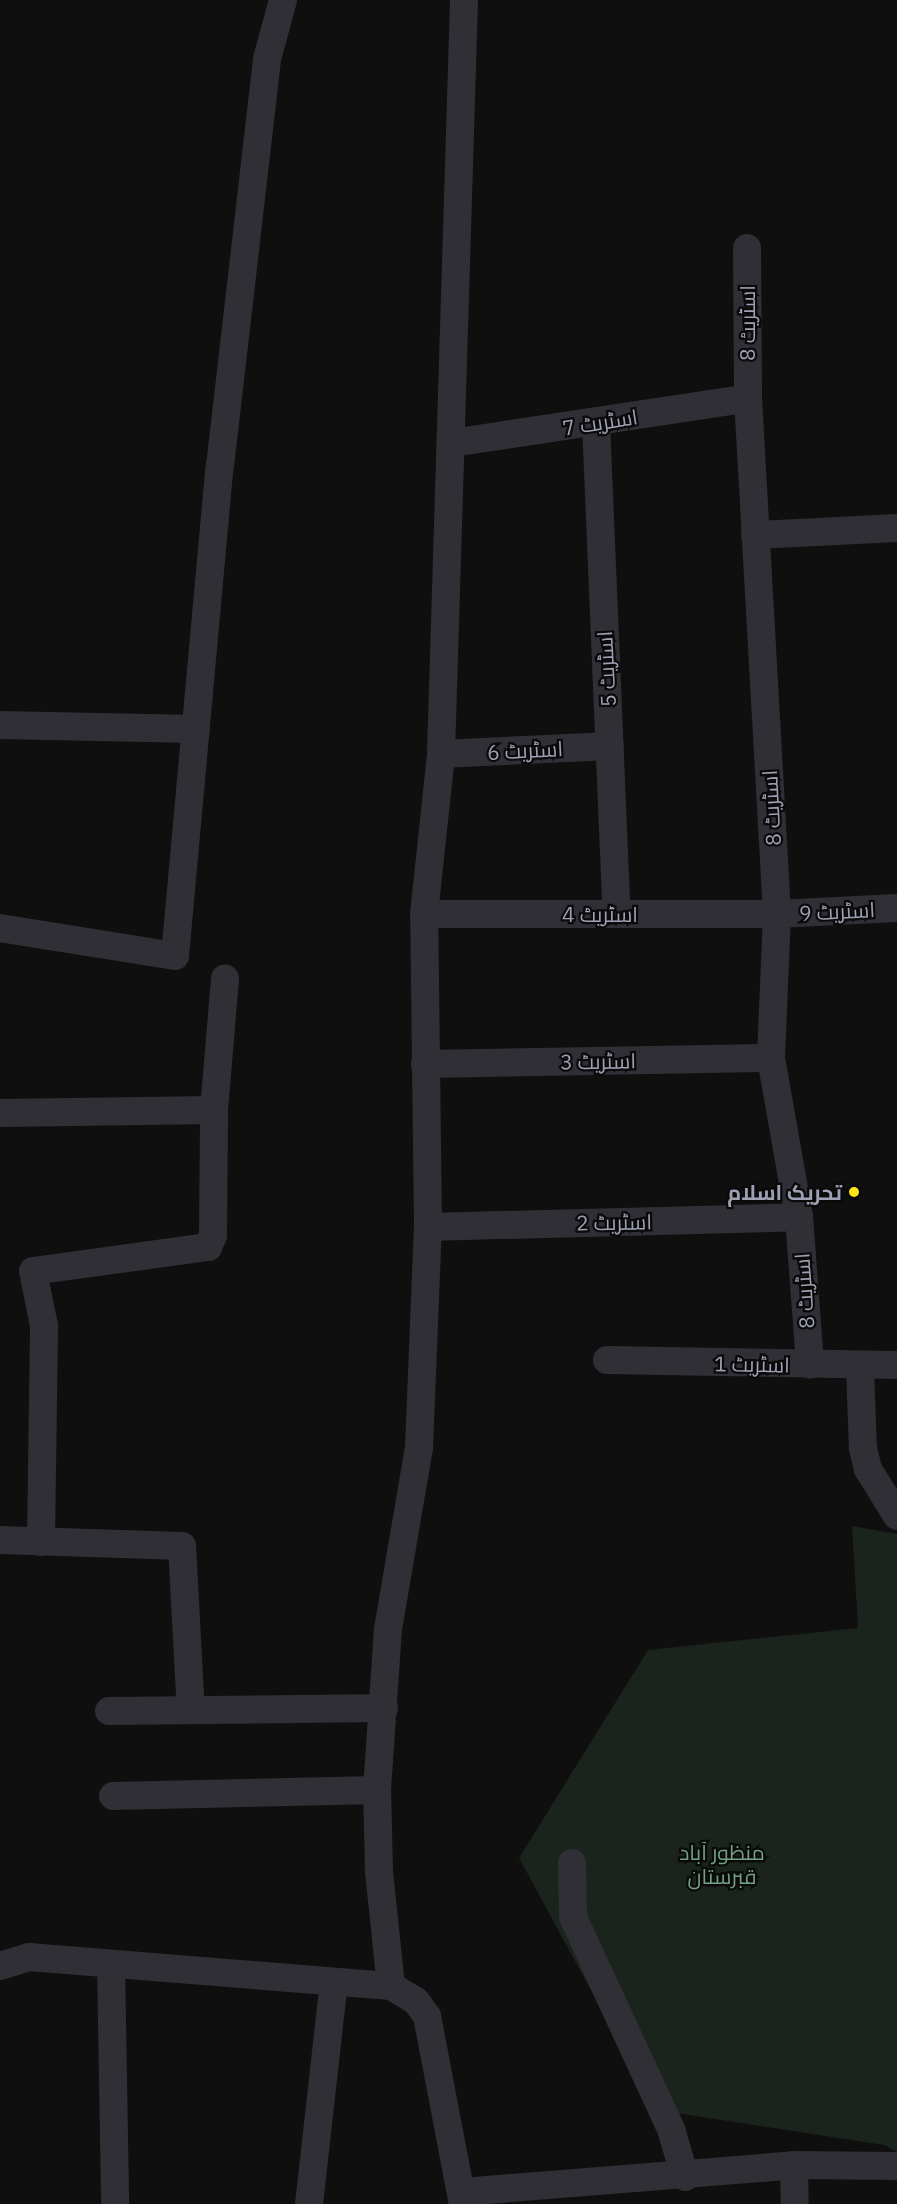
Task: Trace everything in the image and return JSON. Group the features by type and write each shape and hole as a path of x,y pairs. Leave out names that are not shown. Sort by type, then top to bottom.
{"street":[{"path":"0,928 175,956 220,466 267,59 284,0"},
{"path":"392,1986 379,1871 377,1790 388,1629 419,1449 429,1227 424,914 441,754 464,0"},
{"name":"اسٹریٹ 8","path":"747,248 748,398 777,914 771,1058 799,1218 810,1365"},
{"name":"اسٹریٹ 7","path":"452,443 596,423 748,398"},
{"name":"اسٹریٹ 5","path":"596,423 617,914"},
{"path":"755,535 897,528"},
{"path":"0,725 196,729"},
{"name":"اسٹریٹ 6","path":"441,754 610,746"},
{"name":"اسٹریٹ 9","path":"777,914 897,908"},
{"name":"اسٹریٹ 4","path":"424,914 777,914"},
{"path":"41,1542 44,1326 33,1271 208,1247 213,1236 214,1110 225,978"},
{"name":"اسٹریٹ 3","path":"425,1064 771,1058"},
{"path":"0,1113 214,1110"},
{"name":"اسٹریٹ 2","path":"429,1227 799,1218"},
{"name":"اسٹریٹ 1","path":"607,1360 860,1368 897,1365"},
{"path":"860,1368 863,1448 868,1469 897,1516"},
{"path":"0,1540 182,1546 191,1710"},
{"path":"110,1711 384,1708"},
{"path":"113,1796 377,1790"},
{"path":"573,1863 573,1917 671,2129 686,2177"},
{"path":"0,1966 29,1957 392,1986 416,2001 427,2016 462,2198 794,2165 897,2166"},
{"path":"111,1964 115,2204"},
{"path":"309,2204 334,1982"},
{"path":"794,2165 795,2204"}],"green space":[{"name":"منظور آباد قبرستان","path":"852,1526 897,1534 897,2152 884,2145 656,2110 519,1858 648,1650 858,1628"}],"place":[{"name":"تحریک اسلام","path":"854,1192"}]}
